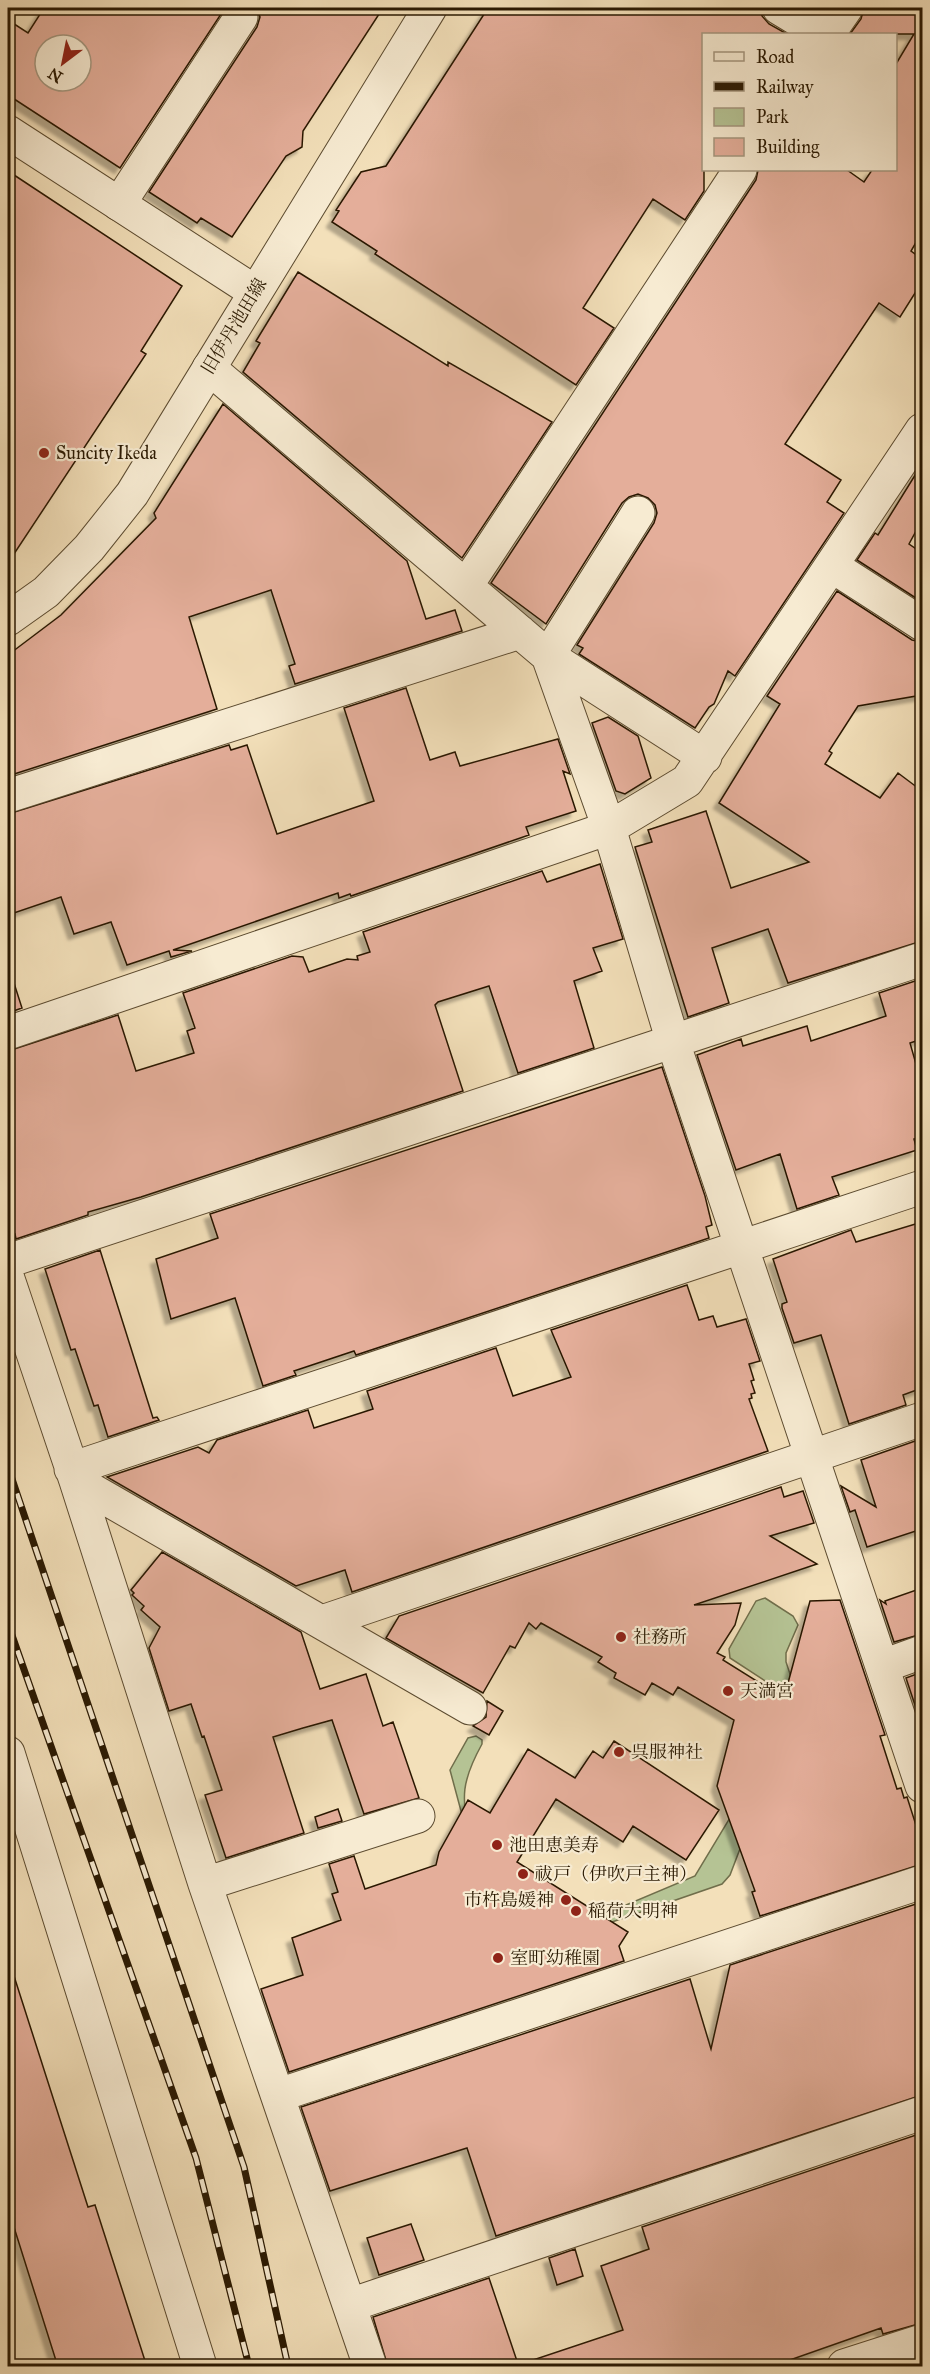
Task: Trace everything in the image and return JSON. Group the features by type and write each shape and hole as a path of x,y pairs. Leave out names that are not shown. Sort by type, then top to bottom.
{"street":[{"name":"旧伊丹池田線","path":"8,619 46,592 89,548 132,494 430,8"},
{"path":"779,8 820,33"},
{"path":"829,33 846,8"},
{"path":"119,204 241,16"},
{"path":"8,132 255,292"},
{"path":"466,586 739,171"},
{"path":"209,368 548,656 705,757"},
{"path":"8,1033 609,828 687,781 922,430"},
{"path":"548,656 638,513"},
{"path":"832,566 922,624"},
{"path":"8,796 520,632"},
{"path":"548,656 609,828 673,1042 813,1454 922,1786"},
{"path":"8,1261 922,960"},
{"path":"74,1475 742,1246 922,1187"},
{"path":"8,1279 206,1884 370,2367"},
{"path":"322,1622 922,1419"},
{"path":"74,1475 470,1708"},
{"path":"883,1666 922,1652"},
{"path":"8,1753 200,2367"},
{"path":"206,1884 418,1816"},
{"path":"279,2095 922,1882"},
{"path":"350,2305 922,2113"},
{"path":"844,2367 922,2341"}],"green space":[{"path":"765,1598 793,1616 798,1625 786,1653 786,1662 801,1707 767,1778 730,1875 722,1884 583,1932 581,1924 695,1876 763,1763 753,1740 780,1694 779,1690 730,1658 729,1649 756,1601"},
{"path":"476,1736 482,1740 482,1744 470,1769 464,1800 468,1837 450,1770 468,1738"}],"building":[{"path":"44,8 225,8 120,168 8,95 8,20 28,33"},
{"path":"257,8 383,8 303,131 302,147 286,156 232,237 201,218 197,223 149,192 257,27 260,17"},
{"path":"488,8 760,8 762,16 769,24 785,33 702,33 704,191 685,220 653,199 583,308 614,328 576,385 375,254 377,251 332,222 339,211 336,210 361,172 386,166"},
{"path":"864,8 922,8 922,232 911,251 922,259 922,282 900,317 879,303 785,444 841,480 827,502 844,513 735,676 728,671 714,704 709,707 695,728 579,654 583,648 577,645 654,523 657,513 655,505 648,498 638,494 622,503 546,624 491,583 756,180 758,171 848,171 864,182 871,171 897,171 897,62 914,34 851,33 861,19"},
{"name":"Suncity Ikeda","path":"8,171 182,286 141,351 146,354 8,563"},
{"path":"298,272 448,366 448,362 552,422 462,558 243,372 260,343 256,341"},
{"path":"223,404 407,561 426,619 455,610 462,631 295,684 289,666 295,664 271,590 189,617 217,709 8,776 8,655 61,615 156,518 154,513"},
{"path":"922,464 922,520 909,544 922,553 922,602 857,560 875,533 878,535"},
{"path":"837,591 912,640 922,642 922,695 858,706 829,751 832,753 825,764 880,798 898,773 922,791 922,941 788,983 768,929 712,948 729,1003 688,1017 635,847 652,842 648,830 706,811 731,888 809,862 719,803 780,704 767,696"},
{"path":"406,688 430,760 455,752 460,766 558,739 570,774 563,771 576,811 526,827 529,835 351,896 350,894 339,898 338,893 173,950 192,951 171,957 169,951 127,965 111,922 74,934 61,897 8,915 8,814 229,745 231,750 247,745 277,834 374,801 344,708"},
{"path":"608,717 638,736 651,778 625,794 616,791 592,723"},
{"path":"600,864 623,939 593,948 602,971 574,981 594,1048 518,1073 489,986 438,1002 435,1005 463,1091 141,1197 88,1212 88,1215 16,1239 15,1234 8,1237 8,1051 118,1015 136,1071 194,1053 187,1031 195,1028 183,993 292,956 303,957 309,972 347,959 358,960 357,956 370,952 363,932 542,871 547,882"},
{"path":"921,979 922,1039 910,1043 922,1085 922,1137 914,1139 917,1150 832,1177 839,1195 797,1209 780,1154 736,1170 697,1055 741,1039 743,1046 807,1026 811,1041 886,1016 879,993"},
{"path":"13,980 22,1008 8,1013 8,981"},
{"path":"662,1067 705,1196 712,1225 706,1227 709,1238 356,1355 354,1351 294,1371 296,1375 263,1386 235,1298 171,1319 156,1259 218,1238 210,1214"},
{"path":"922,1222 922,1388 903,1395 906,1405 849,1424 821,1335 794,1343 782,1308 782,1304 787,1302 773,1259 851,1230 856,1242"},
{"path":"100,1250 153,1418 157,1417 159,1420 108,1437 98,1405 94,1406 75,1349 71,1350 45,1269"},
{"path":"687,1285 699,1320 713,1316 717,1327 746,1319 760,1361 749,1364 755,1393 751,1394 752,1398 749,1399 768,1451 352,1592 345,1570 296,1586 107,1477 198,1447 209,1453 217,1440 308,1410 314,1428 373,1409 367,1391 496,1348 513,1396 571,1377 551,1330"},
{"path":"918,1440 922,1454 922,1529 867,1547 855,1510 850,1512 841,1486 876,1507 861,1460"},
{"path":"781,1487 784,1497 803,1491 814,1523 770,1536 817,1564 694,1605 741,1603 735,1625 717,1653 725,1657 723,1660 784,1698 810,1601 840,1600 885,1735 880,1736 897,1789 901,1788 904,1798 907,1797 922,1844 922,1864 760,1916 752,1892 755,1891 717,1786 734,1720 678,1687 673,1695 652,1683 645,1695 614,1678 616,1673 598,1662 602,1657 541,1623 536,1629 529,1623 515,1648 510,1646 483,1693 386,1638 399,1616"},
{"path":"162,1552 301,1632 320,1689 366,1674 383,1726 393,1722 419,1798 364,1814 332,1720 273,1737 304,1833 226,1858 205,1795 222,1790 204,1736 202,1737 191,1704 169,1711 149,1648 160,1627 141,1610 144,1606 132,1595 134,1593 131,1590"},
{"path":"922,1588 922,1634 894,1642 880,1600 886,1604 885,1601"},
{"path":"922,1672 922,1712 918,1714 906,1678"},
{"path":"487,1701 503,1711 489,1735 473,1726 486,1717"},
{"path":"614,1741 719,1810 686,1860 633,1826 623,1842 556,1799 517,1862 628,1932 619,1946 624,1961 289,2072 261,1989 303,1975 292,1938 341,1920 332,1894 338,1892 329,1864 354,1856 365,1889 436,1865 439,1852 468,1800 490,1813 528,1749 575,1778 593,1751 603,1758"},
{"path":"338,1809 342,1821 318,1828 315,1817"},
{"path":"922,1902 922,2095 496,2236 467,2148 330,2191 301,2107 690,1979 711,2049 730,1965"},
{"path":"14,1976 88,2207 95,2205 147,2367 58,2367 13,2224 8,2226 8,1977"},
{"path":"922,2133 922,2323 883,2334 881,2328 770,2367 531,2367 530,2361 623,2330 601,2266 649,2249 642,2227"},
{"path":"411,2224 424,2260 379,2275 367,2238"},
{"path":"575,2249 583,2276 557,2285 549,2258"},
{"path":"489,2278 519,2367 388,2367 373,2317"}],"railway":[{"path":"8,1467 244,2167 288,2366"},
{"path":"8,1624 196,2158 249,2366"}],"place":[{"name":"Suncity Ikeda","path":"44,453"},
{"name":"社務所","path":"621,1637"},
{"name":"天満宮","path":"728,1691"},
{"name":"呉服神社","path":"619,1752"},
{"name":"池田恵美寿","path":"497,1845"},
{"name":"祓戸（伊吹戸主神）","path":"523,1874"},
{"name":"市杵島媛神","path":"566,1900"},
{"name":"稲荷大明神","path":"576,1911"},
{"name":"室町幼稚園","path":"498,1958"}]}
